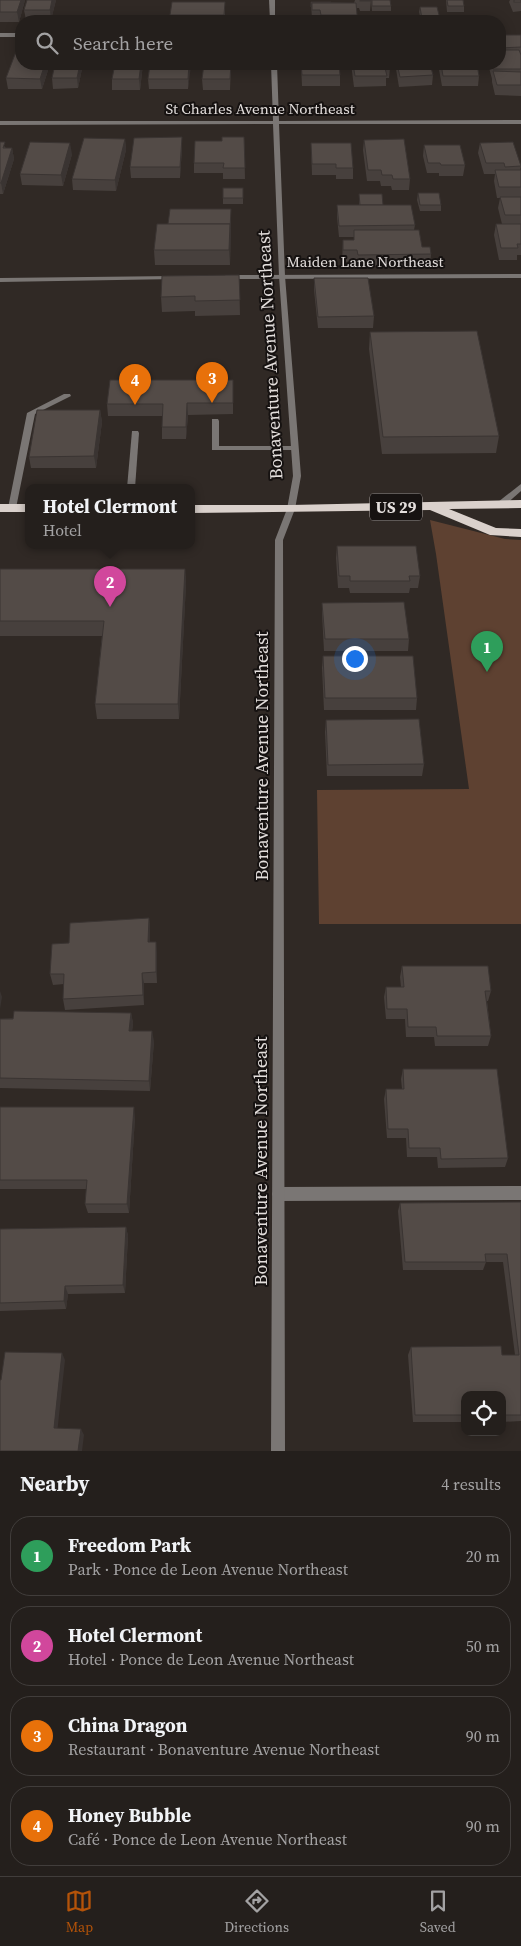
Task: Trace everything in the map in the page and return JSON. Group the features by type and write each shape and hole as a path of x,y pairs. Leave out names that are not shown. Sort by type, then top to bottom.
{"highway":[{"name":"US 29","path":"195,509 290,510 521,504"},
{"path":"430,506 494,532 521,534"},
{"path":"0,508 25,508"}],"street":[{"path":"272,0 273,15"},
{"path":"0,35 15,35"},
{"name":"Bonaventure Avenue Northeast","path":"274,70 282,276 297,476 290,510 279,540 278,1451"},
{"name":"St Charles Avenue Northeast","path":"0,123 521,122"},
{"name":"Maiden Lane Northeast","path":"214,277 521,276"},
{"path":"0,280 184,277"},
{"path":"12,508 31,413 67,396"},
{"path":"215,421 215,448 294,448"},
{"path":"131,484 136,433"},
{"path":"501,504 521,487"},
{"path":"279,1194 521,1193"}],"shaded area":[{"path":"430,520 505,539 521,540 521,924 319,924 317,790 469,789"}],"building":[{"path":"0,0 21,0 17,12 0,12"},
{"path":"27,0 52,0 50,10 24,10"},
{"path":"372,0 390,0 391,6 372,6"},
{"path":"447,0 463,0 464,6 448,6"},
{"path":"172,2 225,2 224,15 170,15"},
{"path":"311,2 331,3 312,3 311,7"},
{"path":"312,3 356,3 357,15 321,15 320,10 312,10"},
{"path":"420,7 437,7 439,15 421,15"},
{"path":"506,35 521,35 521,47 506,48"},
{"path":"506,50 519,50 521,69 506,69"},
{"path":"15,54 15,70 43,70 40,79 6,78"},
{"path":"54,70 79,70 77,78 52,78"},
{"path":"114,70 140,70 139,79 112,79"},
{"path":"149,70 189,70 188,79 148,79"},
{"path":"203,70 231,70 230,79 202,79"},
{"path":"302,70 340,70 340,75 302,75"},
{"path":"354,70 386,70 387,76 355,76"},
{"path":"398,70 432,70 433,75 400,77"},
{"path":"442,70 478,70 479,76 443,76"},
{"path":"493,71 521,72 521,85 497,85"},
{"path":"182,137 180,167 130,167 134,138"},
{"path":"222,137 244,137 245,168 223,168 224,163 194,163 195,141 222,141"},
{"path":"84,138 125,139 115,180 72,179"},
{"path":"404,139 410,179 393,179 392,175 382,175 381,170 368,170 364,140"},
{"path":"0,142 5,142 3,148 12,148 1,183 0,183"},
{"path":"30,142 70,143 61,175 20,174"},
{"path":"513,142 521,166 505,167 504,163 486,163 480,143"},
{"path":"311,143 351,143 353,168 336,168 336,164 312,164"},
{"path":"424,145 460,145 465,165 428,163"},
{"path":"495,170 521,170 521,187 499,187"},
{"path":"223,188 243,188 243,198 223,198"},
{"path":"418,193 439,193 441,205 420,205"},
{"path":"359,194 382,194 383,205 360,205"},
{"path":"500,197 521,197 521,215 505,215"},
{"path":"337,205 411,205 415,225 339,226"},
{"path":"170,209 231,209 230,229 230,224 168,224"},
{"path":"157,224 230,224 229,250 154,250"},
{"path":"496,224 521,224 521,244 517,244 518,248 501,248"},
{"path":"354,230 419,230 422,247 430,247 431,254 358,255 357,250 343,250 343,240 354,240"},
{"path":"239,275 240,300 195,301 195,296 161,297 162,276"},
{"path":"314,278 368,278 374,316 318,317"},
{"path":"477,331 499,436 383,437 370,332"},
{"path":"110,380 233,380 233,403 187,403 186,427 162,427 163,404 107,404"},
{"path":"37,410 100,410 94,456 29,457"},
{"path":"337,546 416,546 420,576 409,576 410,581 350,581 350,576 339,576"},
{"path":"0,569 185,569 178,704 95,704 104,621 0,621"},
{"path":"404,602 409,639 325,639 322,603"},
{"path":"323,656 413,656 417,698 325,698"},
{"path":"419,719 424,764 328,765 326,720"},
{"path":"149,918 148,942 156,942 156,972 142,973 143,995 63,999 64,974 50,974 52,944 69,943 70,923"},
{"path":"402,966 488,966 491,991 485,991 491,1036 437,1036 436,1027 408,1027 407,1009 387,1009 386,987 404,987"},
{"path":"14,1011 131,1013 129,1031 152,1031 149,1081 0,1078 0,1019 13,1019"},
{"path":"403,1069 497,1069 508,1158 441,1159 440,1148 409,1148 408,1129 388,1129 386,1089 404,1089"},
{"path":"0,1107 134,1107 127,1204 85,1204 87,1180 0,1180"},
{"path":"521,1202 521,1415 506,1415 506,1391 461,1391 461,1415 415,1415 411,1347 501,1346 502,1355 519,1355 507,1254 485,1254 486,1262 405,1262 400,1203"},
{"path":"126,1227 123,1285 65,1286 64,1301 0,1303 0,1229"},
{"path":"5,1352 62,1353 54,1428 81,1429 78,1451 0,1451 0,1380"}],"place":[{"name":"China Dragon","path":"212,403"},
{"name":"Honey Bubble","path":"135,405"},
{"name":"Hotel Clermont","path":"110,607"},
{"name":"Freedom Park","path":"487,672"}]}
